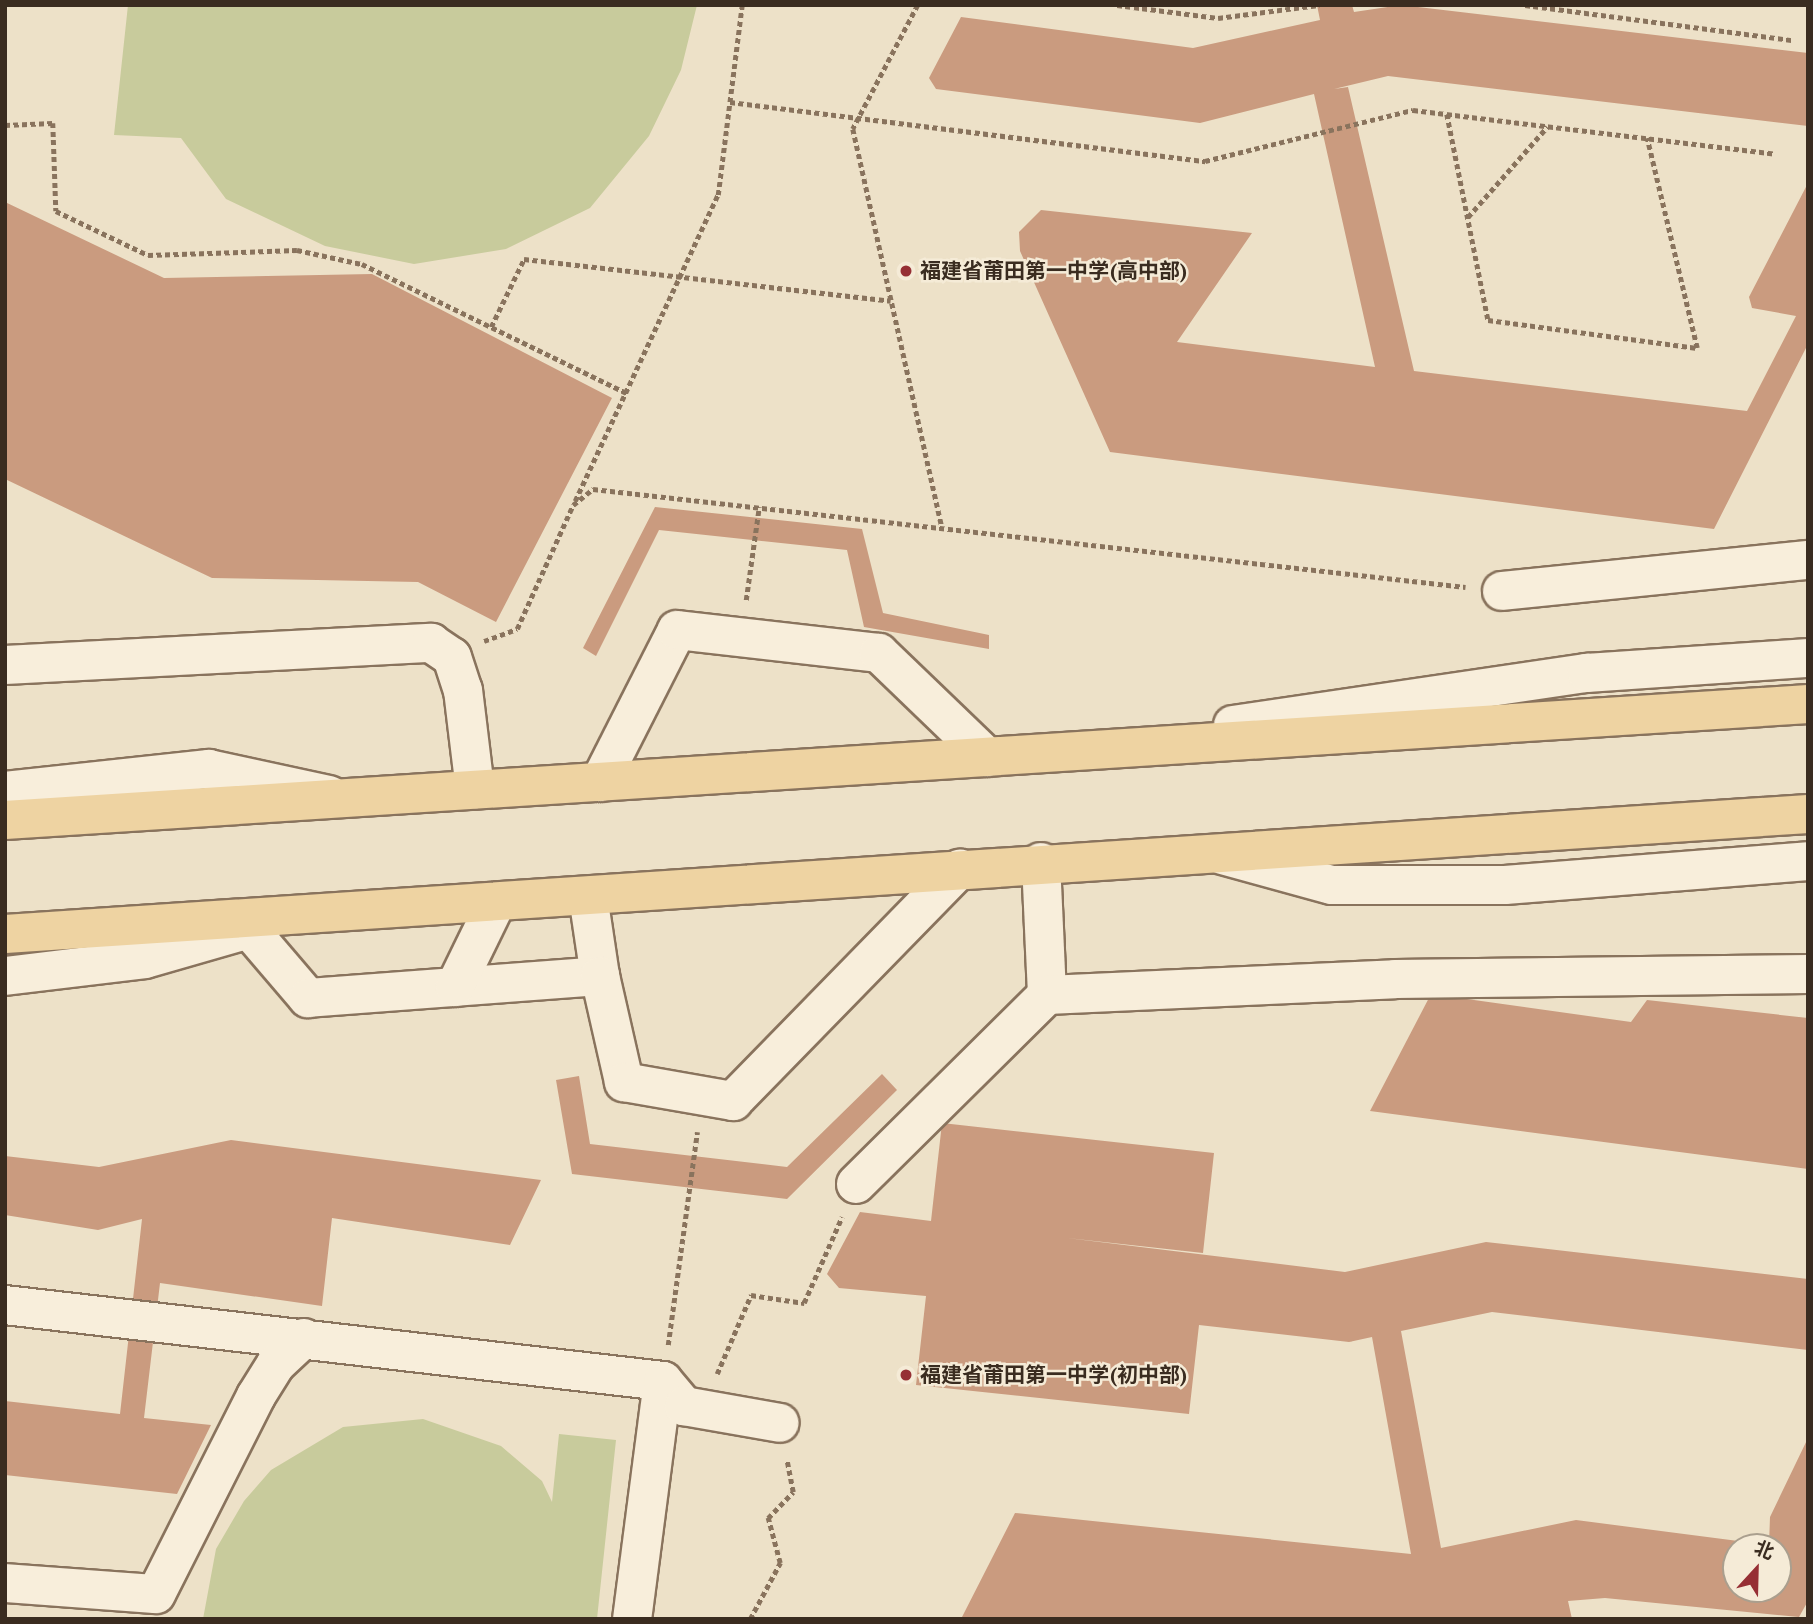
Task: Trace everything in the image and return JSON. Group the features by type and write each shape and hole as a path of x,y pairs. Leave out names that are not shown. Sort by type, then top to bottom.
{"main road":[{"path":"5,820 1808,704"},
{"path":"5,934 286,919 1203,850 1808,814"}],"street":[{"path":"1502,591 1808,559"},
{"path":"600,782 677,630 878,653 987,757"},
{"path":"5,665 431,643 452,657 463,690 475,789"},
{"path":"1083,750 1587,673 1808,658"},
{"path":"5,791 209,769 344,798"},
{"path":"1203,850 1332,885 1505,885 1808,862"},
{"path":"1041,862 1047,995"},
{"path":"588,896 600,976 624,1082 733,1101 960,868"},
{"path":"455,987 496,903"},
{"path":"5,976 145,959 286,919"},
{"path":"249,929 308,998 600,976"},
{"path":"856,1184 1047,995 1395,979 1808,974"},
{"path":"5,1305 663,1381 684,1406 780,1423"},
{"path":"5,1583 156,1594 257,1396 276,1364 304,1338"},
{"path":"632,1619 663,1381"}],"path":[{"path":"431,643 505,638 517,629 573,505 681,281 718,195 742,5"},
{"path":"918,5 853,129 942,528"},
{"path":"1117,5 1218,18 1319,5"},
{"path":"1525,5 1792,40"},
{"path":"730,102 1205,161 1413,110 1775,154"},
{"path":"1447,114 1488,320 1697,348 1647,138"},
{"path":"5,125 53,123 56,211 148,255 297,250 362,264 627,393"},
{"path":"1468,218 1547,127"},
{"path":"491,327 524,259 681,281 891,301"},
{"path":"573,505 593,489 1502,591"},
{"path":"741,638 759,507"},
{"path":"663,1381 702,1095"},
{"path":"701,1409 751,1295 804,1303 856,1184"},
{"path":"750,1619 780,1563 768,1518 793,1493 780,1423"}],"green space":[{"path":"128,5 697,5 681,70 649,136 590,208 506,249 414,264 325,246 226,199 181,138 114,135"},
{"path":"423,1419 501,1446 542,1481 552,1502 559,1434 616,1440 597,1619 203,1619 216,1549 244,1501 271,1470 343,1427"}],"building":[{"path":"1317,5 1352,5 1354,12 1401,5 1808,53 1808,126 1388,76 1334,89 1348,87 1414,371 1747,411 1796,316 1752,308 1749,297 1808,183 1808,344 1714,529 1110,452 1020,251 1019,232 1041,210 1252,233 1177,342 1375,367 1314,94 1200,123 936,89 929,78 961,17 1193,48 1320,20"},
{"path":"5,202 164,278 372,274 612,398 496,622 418,582 212,578 5,479"},
{"path":"655,507 862,529 883,613 989,635 989,649 864,627 847,550 659,530 596,656 583,648"},
{"path":"1431,994 1631,1022 1647,1000 1808,1018 1808,1169 1370,1111"},
{"path":"882,1074 897,1090 787,1199 572,1174 556,1080 579,1076 590,1144 787,1167"},
{"path":"942,1123 1214,1153 1203,1253 1067,1238 1345,1272 1486,1242 1808,1279 1808,1350 1492,1312 1401,1331 1441,1548 1576,1520 1722,1539 1722,1603 1792,1603 1792,1533 1769,1533 1770,1517 1808,1438 1808,1601 1799,1617 1605,1598 1568,1601 1572,1619 961,1619 1015,1513 1411,1554 1372,1337 1349,1342 1199,1325 1189,1414 916,1385 926,1296 839,1288 827,1274 860,1212 931,1221"},
{"path":"231,1140 541,1180 510,1245 332,1218 322,1306 160,1283 144,1418 211,1425 177,1494 5,1475 5,1401 120,1414 142,1219 98,1230 5,1215 5,1156 99,1167"}],"place":[{"name":"福建省莆田第一中学(高中部)","path":"906,271"},
{"name":"福建省莆田第一中学(初中部)","path":"906,1375"}]}
